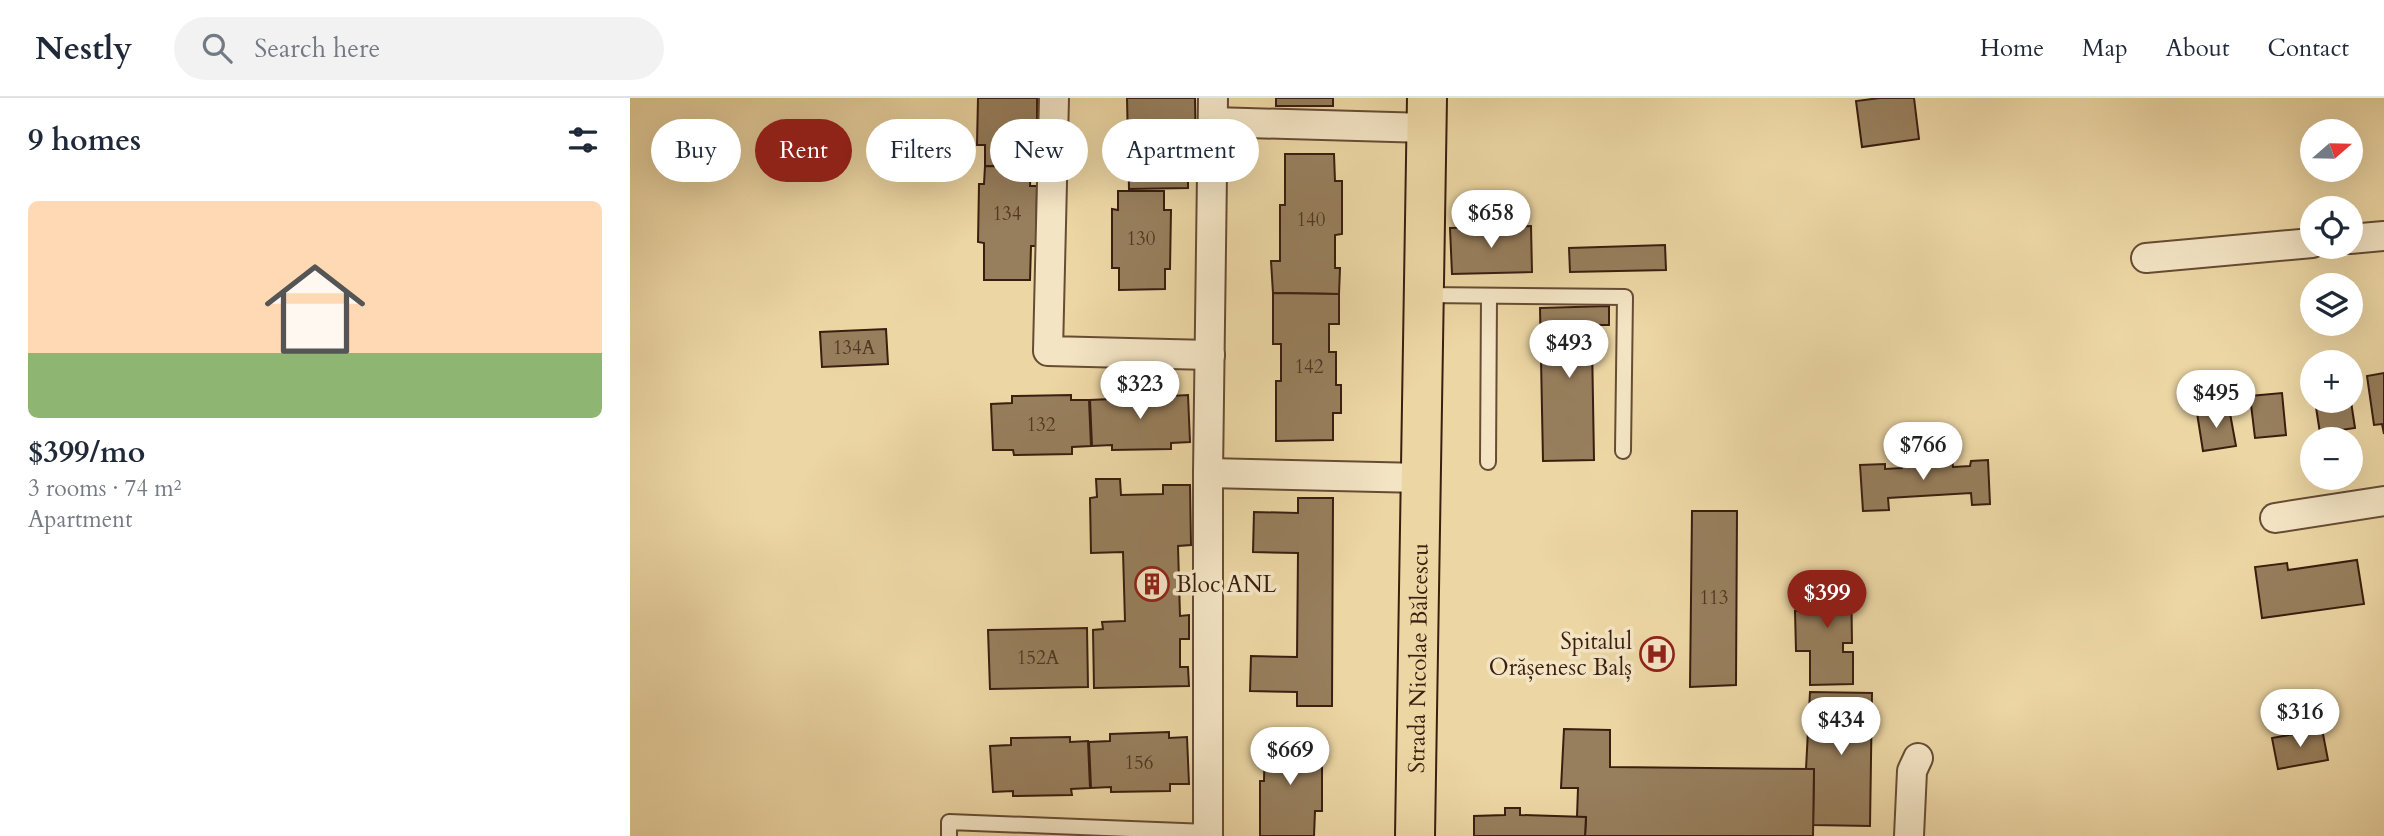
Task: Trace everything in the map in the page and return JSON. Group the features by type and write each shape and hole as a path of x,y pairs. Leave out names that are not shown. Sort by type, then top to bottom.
{"main road":[{"name":"Strada Nicolae Bălcescu","path":"1415,836 1427,113"}],"street":[{"path":"1054,98 1048,351 1210,355"},
{"name":"Strada Nicolae Bălcescu","path":"1208,834 1208,474 1213,110 1427,113"},
{"path":"2363,238 2384,236"},
{"path":"2147,258 2300,244"},
{"path":"1208,474 1421,478"},
{"path":"2275,518 2384,501"},
{"path":"1909,836 1912,771 1918,758"}],"lane":[{"path":"1424,295 1625,297 1623,451"},
{"path":"1488,462 1489,296"},
{"path":"949,836 949,822 1208,834"}],"building":[{"path":"978,98 1037,98 1037,119 990,119 990,166 985,166 985,145 977,145"},
{"path":"1127,98 1195,98 1195,119 1127,119"},
{"path":"1276,98 1333,98 1333,106 1276,106"},
{"path":"1914,98 1919,139 1862,147 1856,101"},
{"path":"1285,154 1334,154 1335,181 1342,181 1342,234 1335,235 1335,268 1340,268 1339,294 1273,293 1271,261 1280,261 1280,205 1285,205"},
{"path":"985,166 990,166 990,182 1030,182 1030,186 1037,186 1036,246 1031,246 1030,280 984,280 984,243 978,242 979,184 984,184"},
{"path":"1129,182 1188,182 1188,188 1129,189"},
{"path":"1118,191 1164,191 1164,210 1171,210 1170,269 1165,269 1165,289 1119,290 1119,268 1112,268 1112,209 1118,210"},
{"path":"1531,226 1532,272 1452,274 1450,228"},
{"path":"1665,245 1666,270 1570,272 1569,248"},
{"path":"1273,293 1339,294 1339,324 1329,324 1329,352 1336,352 1336,385 1341,385 1341,413 1333,413 1333,440 1276,441 1276,381 1281,381 1281,344 1273,344"},
{"path":"1609,306 1609,325 1600,325 1600,342 1592,342 1594,460 1543,461 1540,308"},
{"path":"886,329 888,364 822,367 820,332"},
{"path":"2384,373 2384,434 2382,424 2374,425 2367,376"},
{"path":"1170,391 1170,396 1188,395 1190,442 1171,443 1171,449 1112,450 1112,445 1092,446 1090,400 1111,399 1111,392"},
{"path":"2282,393 2286,435 2255,438 2250,396"},
{"path":"1071,395 1071,400 1089,400 1091,446 1072,447 1072,454 1014,455 1013,450 993,450 991,404 1012,403 1012,396"},
{"path":"2229,408 2236,446 2203,451 2197,413"},
{"path":"2317,413 2353,413 2355,427 2319,427"},
{"path":"1952,459 1953,467 1970,466 1971,461 1988,460 1990,504 1972,505 1971,493 1888,498 1889,510 1863,511 1860,465 1885,464 1885,469 1902,468 1902,462"},
{"name":"Bloc ANL","path":"1096,479 1120,479 1121,495 1163,494 1163,485 1190,485 1191,545 1178,546 1180,616 1189,615 1189,639 1180,639 1180,667 1188,667 1189,686 1094,688 1093,630 1103,629 1102,622 1125,621 1123,552 1091,553 1090,498 1097,497"},
{"path":"1298,498 1333,498 1332,706 1297,706 1297,692 1250,691 1251,656 1297,657 1298,553 1253,552 1254,512 1298,513"},
{"path":"1692,511 1737,511 1736,685 1690,687"},
{"path":"2357,560 2364,604 2262,618 2255,567 2287,563 2288,570"},
{"path":"1851,575 1852,643 1843,643 1843,652 1853,652 1853,684 1810,685 1810,651 1796,651 1795,611 1810,611 1809,576"},
{"path":"1087,628 1088,687 990,689 988,630"},
{"path":"1810,692 1872,693 1870,826 1813,825 1814,769 1806,769"},
{"path":"1564,729 1610,730 1610,767 1814,769 1813,836 1585,836 1586,817 1577,817 1578,788 1561,788"},
{"path":"2322,729 2328,760 2278,769 2272,738"},
{"path":"1169,732 1169,738 1187,737 1189,784 1170,784 1170,791 1111,792 1111,787 1091,788 1089,742 1110,741 1110,734"},
{"path":"1265,736 1314,736 1314,758 1322,757 1322,811 1315,811 1314,836 1260,836 1260,781 1264,781"},
{"path":"1070,737 1070,742 1088,741 1090,788 1071,789 1072,795 1013,796 1013,791 993,792 990,746 1011,745 1011,738"},
{"path":"1505,808 1520,808 1520,815 1586,817 1585,836 1474,836 1474,816 1505,815"}],"place":[{"name":"Bloc ANL","path":"1152,584"},
{"name":"Spitalul Orășenesc Balș","path":"1657,654"}]}
